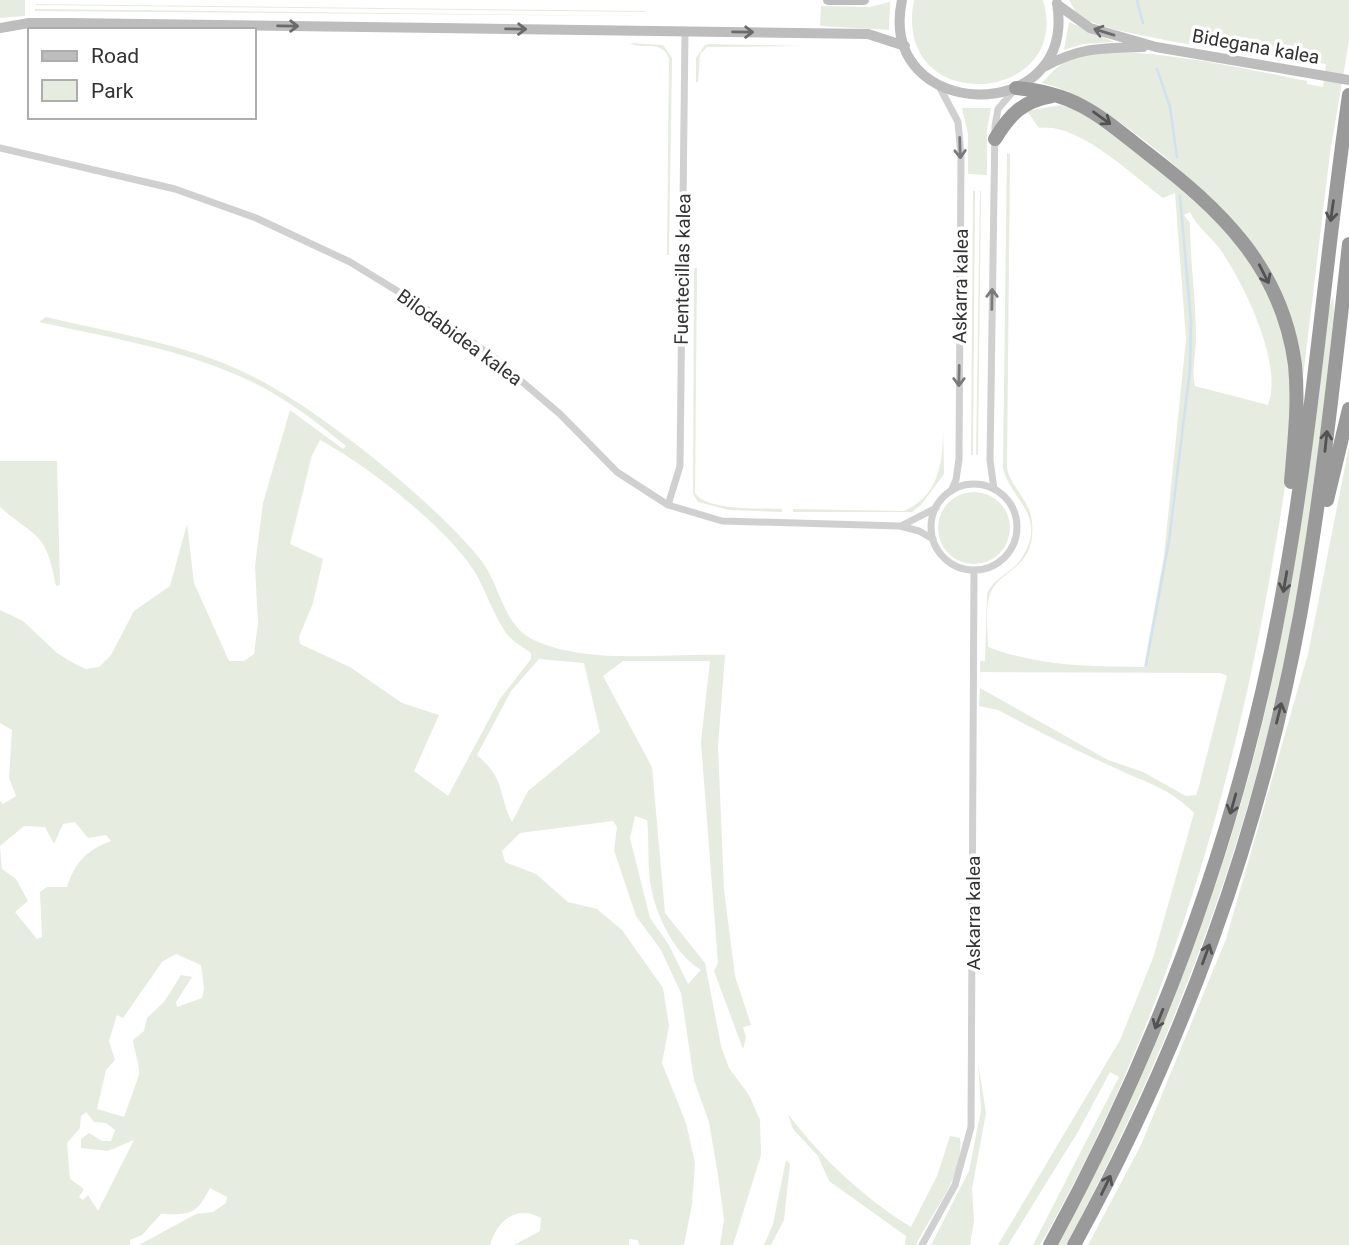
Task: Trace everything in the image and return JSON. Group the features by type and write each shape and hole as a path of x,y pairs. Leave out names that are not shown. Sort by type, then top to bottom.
{"highway":[{"path":"1016,88 1062,95 1101,117 1197,191 1234,229 1265,275 1285,320 1295,366 1291,545"},
{"path":"995,139 1014,111 1025,103 1062,95"},
{"path":"1050,1245 1109,1131 1146,1051 1201,907 1258,712 1291,545 1349,95"},
{"path":"1300,617 1324,463 1349,244"},
{"path":"1073,1245 1134,1127 1196,981 1263,778 1349,409"}],"street":[{"path":"828,0 864,0"},
{"path":"902,0 901,29 905,46 918,69 938,86 950,92 977,97 1016,88 1040,69 1054,46 1057,3"},
{"name":"Bidegana kalea","path":"1057,3 1090,28 1156,47 1349,80"},
{"path":"0,28 29,23 68,23 868,34 905,46"},
{"name":"Fuentecillas kalea","path":"668,505 680,466 685,31"},
{"name":"Bidegana kalea","path":"1040,69 1088,48 1156,47"},
{"name":"Askarra kalea","path":"938,86 958,122 961,156 958,459 956,480 951,491"},
{"name":"Askarra kalea","path":"994,489 990,460 995,139 998,109 1016,88"},
{"name":"Bilodabidea kalea","path":"0,148 102,169 175,189 257,218 350,262 425,308 494,357 560,414 617,472 668,505 722,521 900,527 919,531 933,539"},
{"path":"972,485 994,489 1013,510 1016,538 1001,561 974,570 953,565 937,549 933,539 931,523 936,508 951,491 972,485"},
{"name":"Bilodabidea kalea","path":"900,527 936,508"},
{"name":"Askarra kalea","path":"922,1245 955,1185 971,1127 974,570"}],"green space":[{"path":"0,0 25,0 25,16 0,18"},
{"path":"914,0 1043,0 1045,35 1033,61 1010,78 982,84 953,80 929,65 914,38"},
{"path":"1069,0 1349,0 1349,41 1330,153 1303,377 1289,320 1274,278 1250,242 1227,215 1198,186 1133,132 1069,92 1042,83 1071,59 1120,52 1221,64 1307,81 1307,84 1323,87 1326,64 1175,42 1116,30 1088,21 1077,14"},
{"path":"890,2 889,30 820,26 821,6 869,7"},
{"path":"36,5 645,11 645,12"},
{"path":"35,9 645,16 35,11"},
{"path":"1069,22 1114,42 1083,44 1064,50"},
{"path":"630,43 663,45 672,58 669,255 669,59 662,49"},
{"path":"705,45 805,46 707,47 700,54 696,82 696,58"},
{"path":"1060,105 1099,122 1178,185 1233,241 1262,285 1282,334 1288,363 1291,423 1281,513 1271,571 1234,746 1185,918 1155,1003 1121,1086 1040,1245 1033,1245 1119,1077 1110,1072 1079,1130 1008,1245 998,1245 1120,1040 1153,958 1194,813 1156,786 998,710 979,706 980,688 1108,760 1143,772 1186,796 1196,795 1198,790 1227,676 1221,673 980,672 980,661 985,661 987,594 994,583 1021,559 1029,544 1031,531 1030,519 1012,489 1003,467 1007,153 1010,154 1007,469 1031,514 1032,538 1022,560 993,588 988,604 988,647 1045,662 1144,667 1164,556 1186,339 1175,193 1163,198 1087,141 1054,128 1039,128 1027,111","holes":["1190,212 1229,263 1259,324 1270,368 1268,405 1195,386 1193,375 1196,323 1190,223 1184,215"]},
{"path":"962,108 991,108 987,130 987,175 968,174 968,134"},
{"path":"973,191 975,191 971,455"},
{"path":"980,191 978,455 976,455"},
{"path":"694,268 697,268 695,493 701,499 722,506 782,509 782,512 729,510 698,502 693,494"},
{"path":"1333,296 1334,313 1325,396 1304,561 1289,643 1250,800 1199,952 1138,1101 1066,1245 1057,1245 1113,1134 1164,1021 1208,905 1246,786 1286,612 1305,495 1326,318"},
{"path":"46,317 176,347 250,375 303,406 385,468 456,532 487,569 511,619 518,628 536,641 580,653 604,655 725,655 718,746 724,890 735,976 751,1025 743,1027 746,1038 743,1049 714,971 718,963 701,742 710,661 623,661 603,676 652,767 665,913 705,963 721,1046 729,1068 749,1095 760,1120 761,1155 733,1245 720,1245 724,1220 718,1175 709,1122 694,1080 681,993 661,950 636,916 614,850 617,827 613,821 520,833 502,851 505,862 536,874 568,902 597,909 622,930 663,988 669,1026 662,1063 686,1123 695,1163 692,1204 684,1245 639,1245 638,1240 629,1239 629,1245 514,1245 540,1231 541,1218 523,1213 503,1222 490,1245 139,1245 196,1214 213,1212 226,1203 227,1197 210,1188 201,1204 191,1212 161,1214 142,1235 130,1240 130,1245 0,1245 0,847 2,869 16,879 28,901 15,912 37,939 42,937 40,892 47,887 67,887 83,858 95,848 111,841 106,835 88,838 75,822 63,824 54,844 45,827 24,826 0,846 0,801 3,804 16,796 9,778 12,730 0,723 0,610 23,621 57,653 75,664 86,669 99,667 111,655 134,611 170,586 187,524 194,583 229,661 244,661 254,654 258,623 255,566 263,503 290,410 343,449 346,446 282,398 215,366 140,344 39,322","holes":["320,440 359,464 438,528 468,562 506,633 531,653 531,659 500,699 448,796 414,771 439,715 402,703 350,667 300,644 299,637 313,603 323,559 290,544 312,455","539,659 584,663 600,732 528,791 512,822 493,772 477,755 511,691","635,816 647,820 650,883 658,912 680,952 701,970 688,984 669,945 650,918 630,838","176,954 201,965 204,989 202,998 177,1007 176,1002 192,977 181,975 164,1002 147,1018 144,1031 133,1040 139,1074 124,1117 97,1109 106,1070 115,1060 109,1041 117,1015 123,1018 162,962","86,1112 94,1122 106,1123 115,1130 111,1141 102,1141 89,1133 81,1139 81,1148 108,1151 134,1140 98,1211 88,1195 83,1200 79,1197 84,1189 70,1179 67,1143 80,1128 81,1116"]},
{"path":"943,425 944,474 921,505 912,512 793,512 793,509 904,511 926,496 933,486 942,451"},
{"path":"1349,447 1349,1245 1088,1245 1141,1145 1226,939 1308,654"},
{"path":"0,461 57,461 60,585 56,586 48,555 38,538 0,507"},
{"path":"974,492 994,498 1004,508 1010,528 1004,548 994,558 974,564 954,558 944,548 938,528 944,508 954,498"},
{"path":"978,1062 986,1113 972,1189 974,1221 970,1245 931,1245 969,1171 981,1110"},
{"path":"788,1114 815,1147 845,1176 911,1227 937,1176 950,1136 960,1138 960,1152 952,1180 916,1245 905,1245 906,1236 829,1181 818,1156 793,1129"},
{"path":"786,1160 790,1164 784,1220 771,1245 764,1245 773,1224"}],"waterway":[{"path":"1137,0 1143,23"},
{"path":"1157,69 1170,107 1177,157"},
{"path":"1146,665 1169,541 1190,369 1191,322 1180,196"}]}
